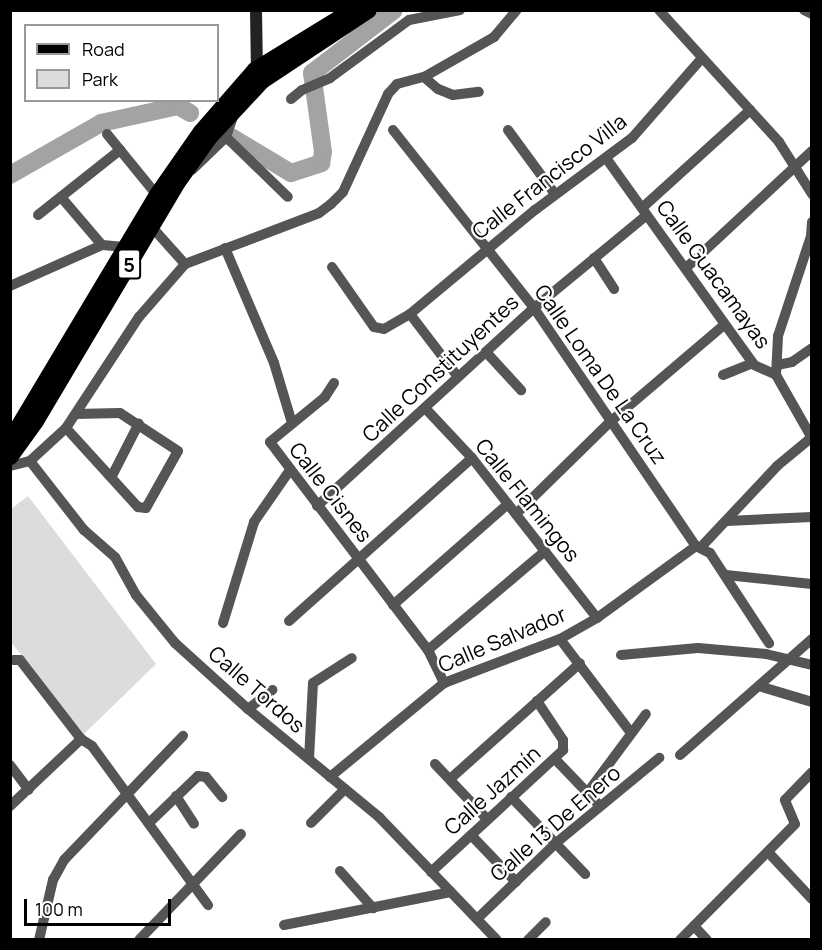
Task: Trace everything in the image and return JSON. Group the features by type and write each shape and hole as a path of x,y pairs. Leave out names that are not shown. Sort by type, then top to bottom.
{"main road":[{"name":"5","path":"10,438 156,194 200,131 258,75 350,10"},
{"name":"5","path":"10,457 36,421 178,182 237,107 258,75 369,10"}],"street":[{"path":"256,10 258,75"},
{"path":"291,99 302,90 320,83 409,20 460,10"},
{"path":"10,466 30,460 66,428 139,317 185,264 319,213 331,204 343,192 388,94 397,84 424,77 494,37 517,10"},
{"path":"659,10 750,110 794,165 812,194"},
{"path":"804,10 811,14"},
{"name":"Calle Francisco Villa","path":"332,267 377,330 410,314 555,194 606,158 639,130 702,58"},
{"path":"424,77 438,89 453,95 479,92"},
{"path":"178,182 226,137 237,107"},
{"name":"Calle Constituyentes","path":"317,506 426,409 534,308 594,258 750,110"},
{"name":"Calle Loma De La Cruz","path":"393,130 534,308 610,422 699,546 726,575 769,643"},
{"path":"508,130 555,194"},
{"path":"107,134 156,194"},
{"path":"226,137 288,197"},
{"path":"38,215 120,150"},
{"path":"686,268 794,165 812,151"},
{"name":"Calle Guacamayas","path":"606,158 753,363 776,370 811,437"},
{"path":"61,196 102,245"},
{"path":"812,222 811,236 778,336 776,370 812,348"},
{"path":"151,226 185,264"},
{"path":"10,286 102,245 125,247"},
{"name":"Calle Cisnes","path":"225,248 274,363 292,423 270,442 428,650 444,683"},
{"path":"594,258 614,289"},
{"path":"410,314 458,377"},
{"path":"516,514 610,422 724,325"},
{"path":"486,352 521,390"},
{"path":"723,375 753,363"},
{"path":"292,423 325,398 334,383"},
{"name":"Calle Flamingos","path":"426,409 472,458 597,618"},
{"path":"66,428 142,510 178,451 139,423 120,413 76,414"},
{"path":"112,476 139,423"},
{"name":"Calle Salvador","path":"330,777 444,683 560,639 597,618 699,546 727,521 764,479 811,437"},
{"path":"289,621 472,458"},
{"name":"Calle Tordos","path":"30,460 84,530 115,557 136,595 175,643 248,709 379,817 497,939"},
{"path":"223,623 254,522 290,470"},
{"path":"393,605 508,504"},
{"path":"727,521 812,517"},
{"path":"428,650 544,551"},
{"path":"726,575 812,584"},
{"path":"560,639 631,733"},
{"path":"680,754 759,686 786,658 812,639"},
{"path":"621,655 698,648 786,658 812,665"},
{"path":"309,759 313,683 352,658"},
{"path":"10,660 20,660 81,739 92,746 150,822 190,883 208,905"},
{"path":"450,779 579,663"},
{"path":"759,686 812,702"},
{"path":"248,709 272,690"},
{"name":"Calle Jazmín","path":"431,872 511,796 556,760 565,745 537,701"},
{"path":"588,792 646,714"},
{"path":"39,939 53,880 64,860 127,791 183,736"},
{"path":"10,806 81,739"},
{"name":"Calle 13 De Enero","path":"478,918 556,843 659,758"},
{"path":"556,760 600,806"},
{"path":"435,764 487,819"},
{"path":"10,765 29,790"},
{"path":"150,822 176,796 203,775 222,797"},
{"path":"680,939 795,824 784,803 810,776"},
{"path":"310,823 345,789"},
{"path":"176,796 194,824"},
{"path":"511,796 585,874"},
{"path":"139,939 190,883 241,834"},
{"path":"471,835 516,882"},
{"path":"768,852 812,899"},
{"path":"340,871 373,908"},
{"path":"284,925 451,892"},
{"path":"528,939 546,922"},
{"path":"694,926 707,939"}],"green space":[{"path":"28,496 156,664 84,734 11,642 11,509"}],"waterway":[{"path":"231,137 291,173 321,163 323,152 312,73 394,10"},
{"path":"10,175 101,123 178,106 190,113"}]}
